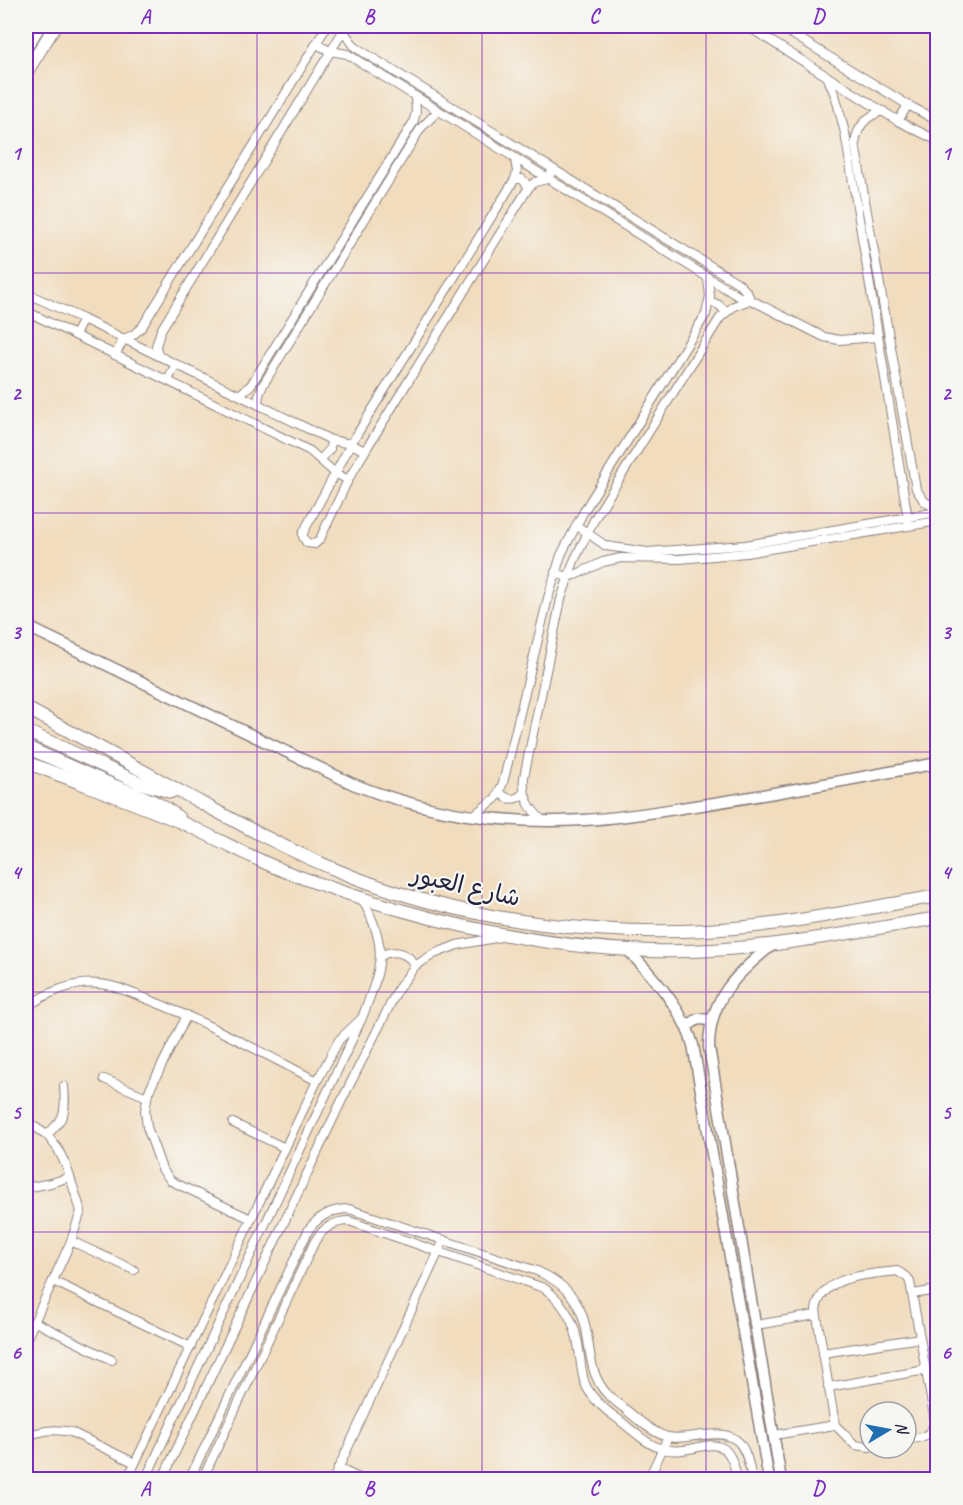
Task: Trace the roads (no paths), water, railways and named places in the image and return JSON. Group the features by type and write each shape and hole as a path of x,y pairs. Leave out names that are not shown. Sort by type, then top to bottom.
{"main road":[{"path":"26,47 39,26"},
{"path":"26,73 55,26"},
{"name":"شارع العبور","path":"26,708 267,839 335,870 388,889 438,903 524,921 594,929 677,931 755,926 938,896"},
{"path":"26,731 140,783 184,794"},
{"path":"26,747 111,784 148,797 164,806 185,824"},
{"name":"شارع العبور","path":"26,762 185,824 257,859 362,898 436,921 505,936 627,949 683,950 772,945 938,918"},
{"path":"257,859 267,839"}],"street":[{"path":"115,355 124,339 138,331 145,322 327,26"},
{"path":"747,26 760,29 827,76 898,121 938,141"},
{"path":"778,26 938,121"},
{"path":"343,27 355,47 738,283 751,300"},
{"path":"158,356 156,346 161,330 297,108 343,27"},
{"path":"316,44 330,51 347,54 738,296 751,300 824,338 839,340 877,337"},
{"path":"347,54 355,47"},
{"path":"827,76 840,110 853,159 880,286 916,489 924,501 938,511"},
{"path":"239,395 251,385 413,123 416,97"},
{"path":"282,100 297,108"},
{"path":"898,121 908,105"},
{"path":"258,404 260,390 329,277 426,122 438,111"},
{"path":"883,111 869,117 858,129 853,159 869,287 908,521"},
{"path":"415,116 426,122"},
{"path":"259,137 273,146"},
{"path":"515,159 517,172 515,179 351,444 303,533 307,543 315,544 320,539 348,480 529,187 535,182 547,179 553,170"},
{"path":"515,179 522,179 529,187"},
{"path":"320,272 329,277"},
{"path":"474,815 490,804 500,792 555,572 576,525 706,314 709,301 708,279"},
{"path":"869,287 880,286"},
{"path":"26,293 331,440 351,444 365,452"},
{"path":"543,821 531,809 524,792 524,777 561,599 569,576 588,533 621,476 720,318 739,303 751,300"},
{"path":"709,301 719,305 726,312"},
{"path":"39,318 47,303"},
{"path":"26,312 309,451 335,473 348,480"},
{"path":"75,335 83,319"},
{"path":"145,322 151,330 161,330"},
{"path":"168,380 176,364"},
{"path":"666,380 677,387"},
{"path":"251,385 254,389 260,390"},
{"path":"639,423 650,430"},
{"path":"321,459 330,449 331,440"},
{"path":"610,469 621,476"},
{"path":"555,572 569,576 610,560 627,557 681,559 713,557 908,521 938,511"},
{"path":"908,521 938,521"},
{"path":"576,525 599,542 613,548 646,552 793,542"},
{"path":"610,560 613,548"},
{"path":"26,626 352,784 413,804 474,815 543,821 628,816 938,764"},
{"path":"500,792 510,799 520,797 524,792"},
{"path":"145,1479 362,1018 377,980 380,956 375,928 362,898"},
{"path":"162,1479 366,1050 398,989 416,966 445,949 505,936"},
{"path":"772,945 732,980 722,995 712,1020 709,1040 711,1064 781,1479"},
{"path":"627,949 658,983 687,1026 693,1045 769,1479"},
{"path":"380,956 400,953 411,959 416,966"},
{"path":"26,1008 40,998 56,992 93,983 113,987 187,1015 317,1081"},
{"path":"187,1015 152,1082 145,1111 147,1127 162,1169 168,1178 179,1187 251,1219"},
{"path":"127,1479 317,1081 339,1040 362,1018"},
{"path":"687,1026 698,1019 712,1020"},
{"path":"104,1079 147,1097"},
{"path":"47,1136 61,1121 64,1114 66,1107 64,1086"},
{"path":"26,1121 47,1136 58,1149 81,1210 71,1241 26,1340"},
{"path":"233,1123 285,1148"},
{"path":"26,1188 70,1177"},
{"path":"737,1479 731,1456 719,1446 662,1449 608,1412 593,1398 583,1377 573,1325 561,1304 549,1292 529,1281 361,1224 343,1221 331,1224 322,1232 300,1272 202,1479 191,1476 313,1224 326,1214 337,1210 355,1210 537,1271 562,1285 575,1299 583,1314 593,1367 604,1391 656,1432 668,1437 678,1438 716,1433 732,1437 747,1453 752,1479"},
{"path":"333,1479 444,1240"},
{"path":"71,1241 134,1270"},
{"path":"291,1268 300,1272"},
{"path":"858,1447 835,1425 816,1315 817,1306 820,1298 837,1282 897,1271 907,1277 912,1294 935,1411 935,1421 930,1433 918,1438"},
{"path":"52,1281 191,1347"},
{"path":"912,1294 938,1290"},
{"path":"756,1325 816,1315"},
{"path":"35,1322 112,1360"},
{"path":"823,1353 920,1338"},
{"path":"828,1387 926,1370"},
{"path":"774,1435 835,1425"},
{"path":"26,1436 52,1430 71,1432 135,1463"},
{"path":"648,1479 668,1437"},
{"path":"339,1468 363,1479"}]}
